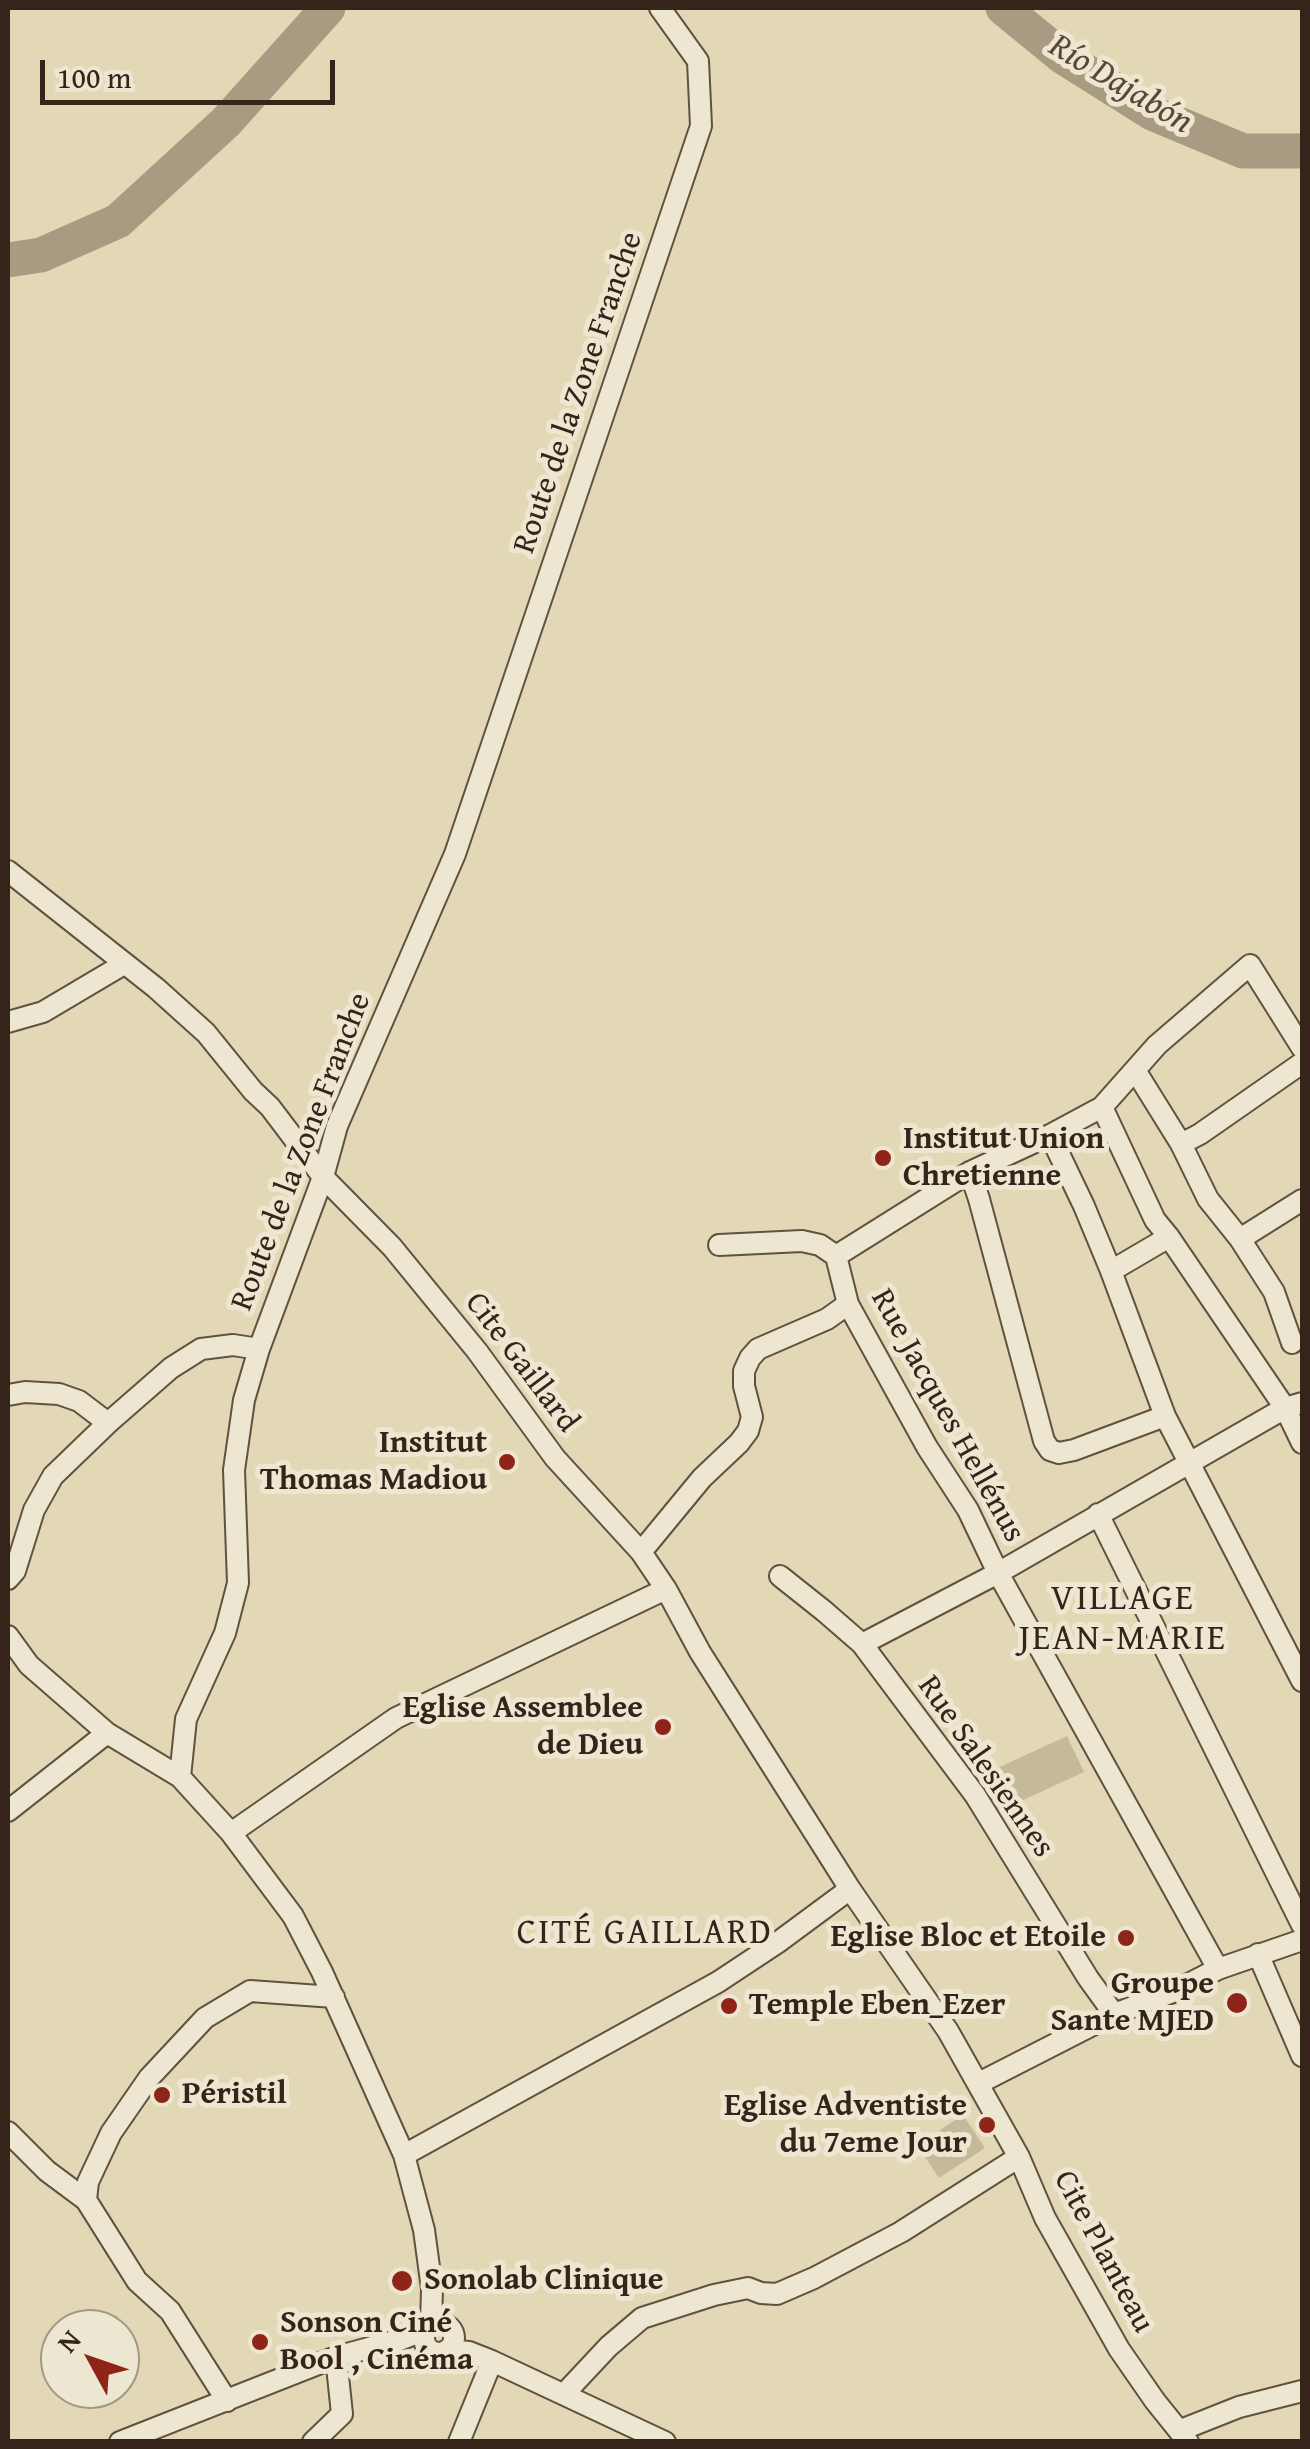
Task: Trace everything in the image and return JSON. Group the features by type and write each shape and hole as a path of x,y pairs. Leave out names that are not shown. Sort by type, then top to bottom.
{"street":[{"name":"Route de la Zone Franche","path":"180,1778 186,1719 226,1633 238,1583 234,1470 244,1400 259,1349 322,1178 337,1126 455,854 701,126 698,61 660,8"},
{"name":"Cite Gaillard","path":"8,871 206,1033 252,1091 270,1107 322,1178 392,1247 478,1351 555,1458 641,1552 850,1888 948,2031 978,2082"},
{"path":"8,899 30,889"},
{"path":"8,1022 44,1012 124,964"},
{"path":"720,1245 802,1241 820,1245 836,1256 970,1172 1102,1106 1157,1045 1250,965 1302,1048"},
{"path":"1181,1144 1302,1063"},
{"path":"1135,1070 1181,1144 1208,1199 1274,1292 1292,1343"},
{"path":"1102,1106 1155,1220 1294,1406 1302,1442"},
{"path":"1050,1135 1111,1271 1166,1416 1302,1682"},
{"path":"970,1172 1044,1442 1050,1450 1074,1450 1166,1416"},
{"path":"1240,1239 1302,1200"},
{"path":"1111,1271 1169,1237"},
{"name":"Rue Jacques Hellénus","path":"836,1256 848,1304 968,1510 998,1573 1218,1968"},
{"path":"641,1552 702,1478 748,1432 752,1417 744,1371 750,1358 758,1350 827,1319 848,1304"},
{"path":"8,1579 15,1570 34,1510 53,1476 108,1423 171,1368 201,1349 234,1345 259,1349"},
{"path":"8,1395 59,1394 79,1400 108,1423"},
{"path":"862,1644 998,1573 1294,1406"},
{"path":"1098,1514 1302,1926"},
{"name":"Rue Salesiennes","path":"780,1576 862,1644 975,1795 1114,2014"},
{"path":"231,1834 396,1718 666,1588"},
{"path":"8,1636 30,1664 107,1733 180,1778 231,1834 293,1916 404,2154 424,2230 438,2335"},
{"path":"8,1811 107,1733"},
{"path":"404,2154 718,1982 777,1944 850,1888"},
{"path":"978,2082 1114,2014 1172,1992 1218,1968 1302,1940"},
{"path":"1258,1954 1302,2056"},
{"path":"86,2200 88,2182 112,2133 149,2078 205,2018 250,1990 334,1998"},
{"name":"Cite Planteau","path":"978,2082 1019,2157 1045,2218 1119,2349 1185,2436"},
{"path":"8,2132 47,2170 86,2200 137,2280 170,2311 227,2401"},
{"path":"565,2393 642,2318 748,2288 777,2294 789,2289 901,2232 1019,2157"},
{"path":"120,2442 336,2357 402,2339 438,2335 665,2442"},
{"path":"313,2442 342,2414 336,2357"},
{"path":"459,2442 492,2361"},
{"path":"1185,2436 1239,2407 1302,2391"}],"shaded area":[{"path":"1067,1736 1084,1772 995,1813 978,1777"},
{"path":"963,2115 985,2148 939,2178 917,2145"}],"waterway":[{"name":"Río Dajabón","path":"8,260 41,255 118,221 226,122 328,8"},
{"name":"Río Dajabón","path":"1003,8 1063,57 1152,113 1243,151 1302,151"}],"place":[{"name":"Institut Union Chretienne","path":"883,1158"},
{"name":"Institut Thomas Madiou","path":"507,1462"},
{"name":"Eglise Assemblee de Dieu","path":"663,1727"},
{"name":"Eglise Bloc et Etoile","path":"1126,1938"},
{"name":"Groupe Sante MJED","path":"1237,2003"},
{"name":"Temple Eben_Ezer","path":"729,2006"},
{"name":"Péristil","path":"162,2095"},
{"name":"Eglise Adventiste du 7eme Jour","path":"987,2125"},
{"name":"Sonolab Clinique","path":"402,2281"},
{"name":"Sonson Ciné Bool , Cinéma","path":"260,2342"}],"district":[{"name":"VILLAGE JEAN-MARIE","path":"1123,1620"},
{"name":"CITÉ GAILLARD","path":"645,1934"}]}
